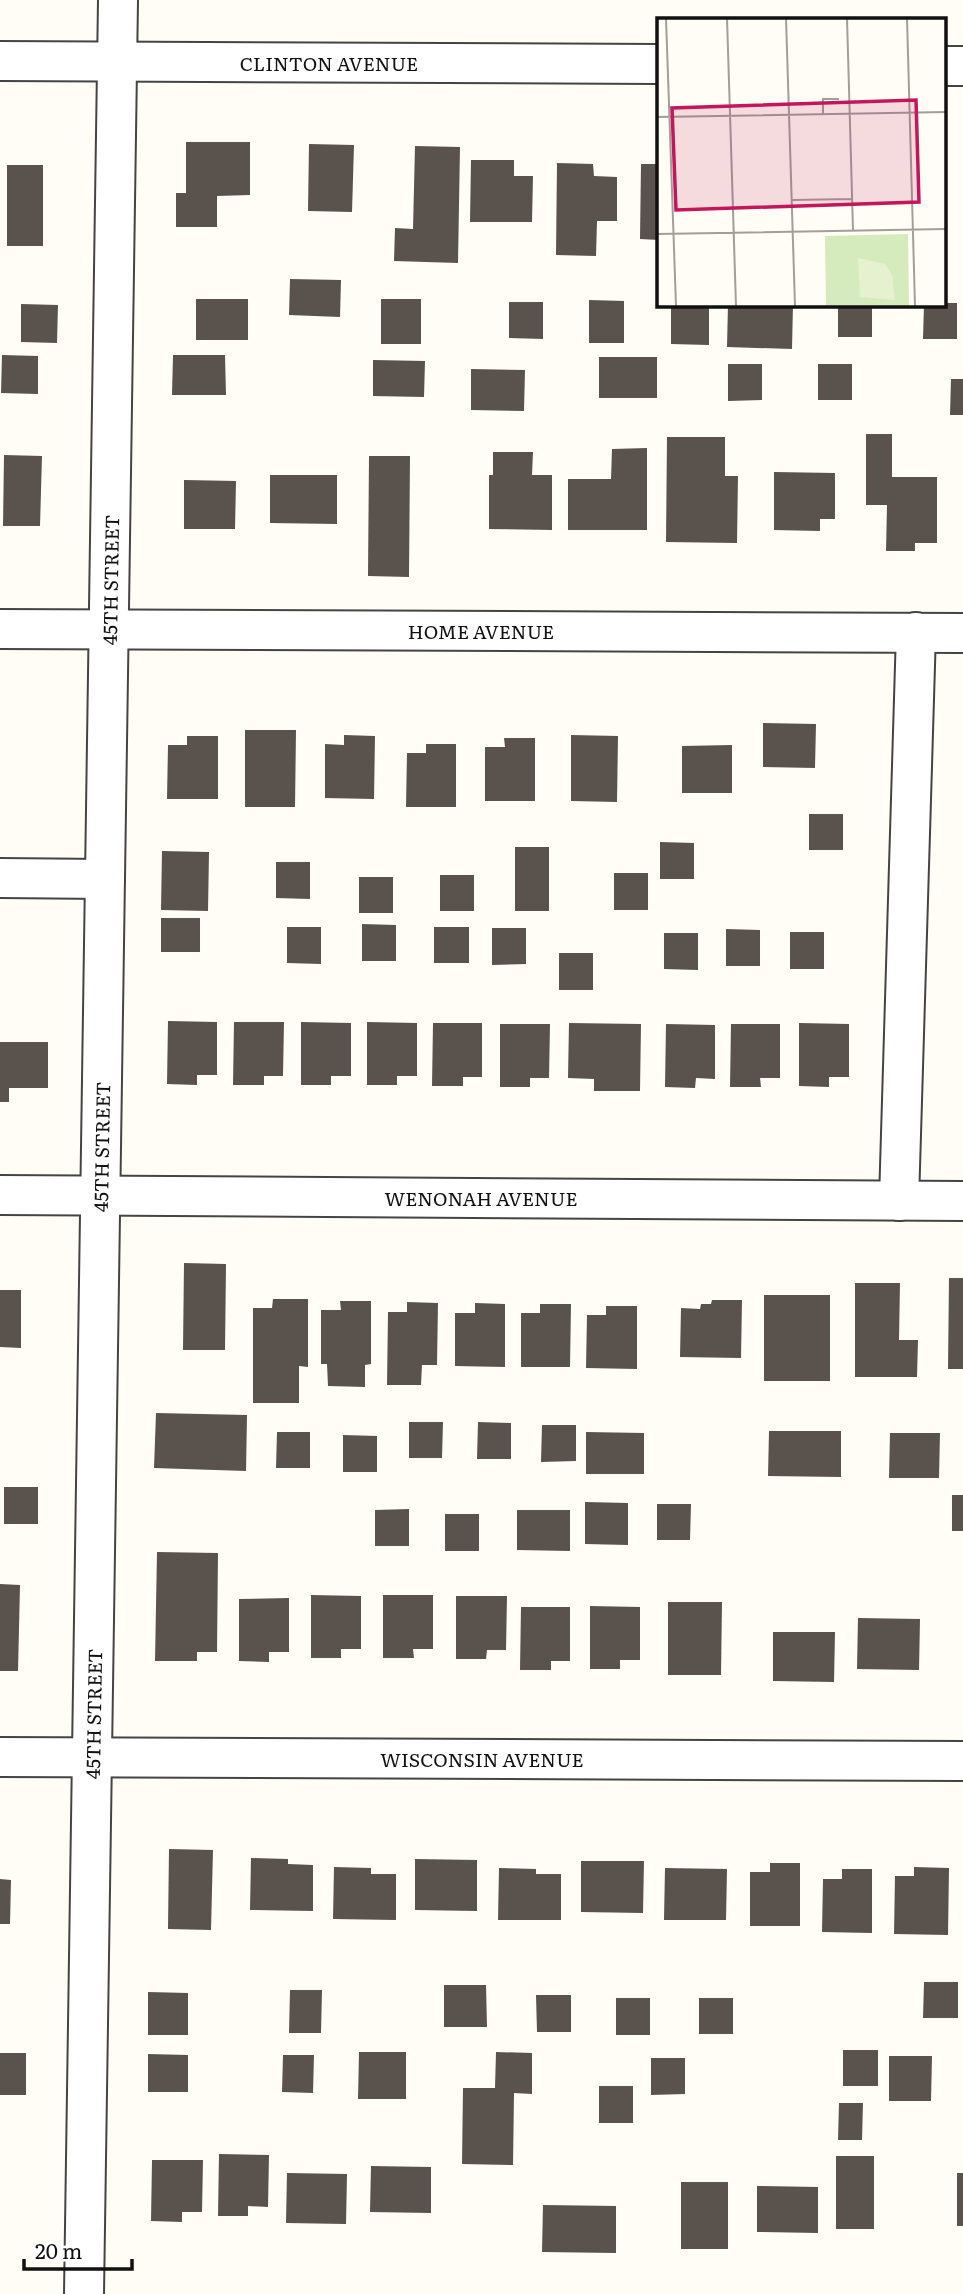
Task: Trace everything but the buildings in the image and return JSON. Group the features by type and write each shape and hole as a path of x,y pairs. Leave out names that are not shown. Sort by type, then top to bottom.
{"street":[{"name":"45TH STREET","path":"84,2294 118,0"},
{"name":"CLINTON AVENUE","path":"0,61 657,64"},
{"name":"HOME AVENUE","path":"0,629 963,633"},
{"path":"900,1201 916,632"},
{"path":"0,878 105,879"},
{"name":"WENONAH AVENUE","path":"0,1195 963,1201"},
{"name":"WISCONSIN AVENUE","path":"0,1757 963,1761"}]}
